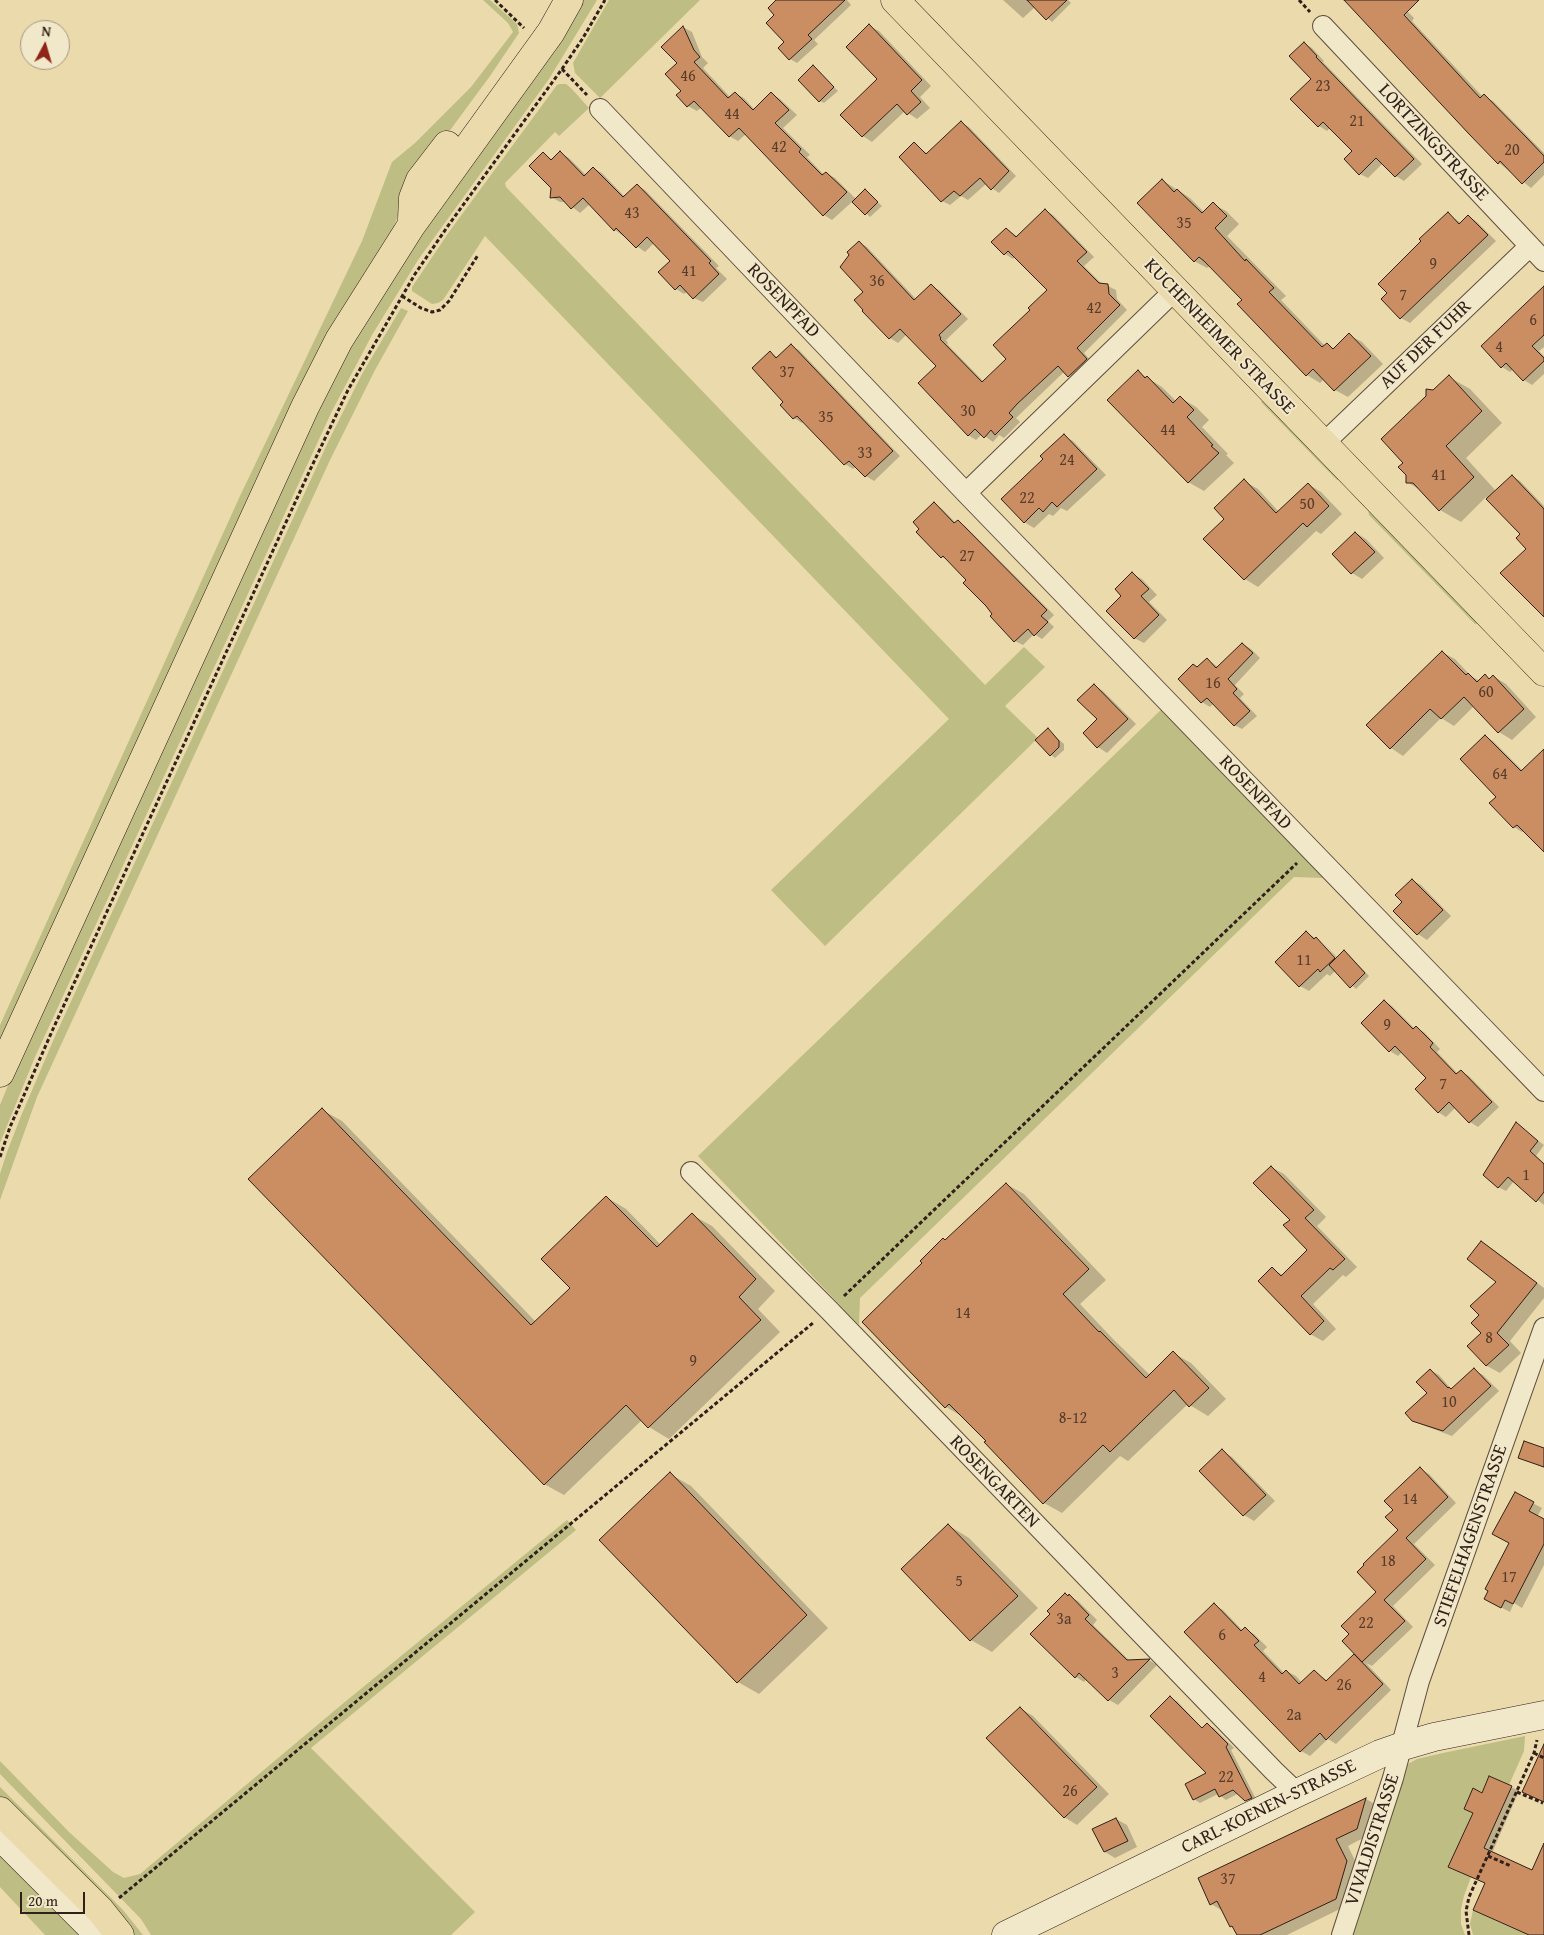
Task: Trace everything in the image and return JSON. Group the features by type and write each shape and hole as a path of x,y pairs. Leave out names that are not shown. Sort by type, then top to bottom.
{"main road":[{"path":"411,226 413,198 420,180 452,139 528,31 547,0"},
{"path":"0,1073 305,407 339,340 411,226 551,32 569,0"},
{"name":"KUCHENHEIMER STRASSE","path":"895,0 1544,672"},
{"path":"0,1811 100,1910 120,1935"}],"street":[{"name":"LORTZINGSTRASSE","path":"1322,26 1537,253"},
{"name":"ROSENPFAD","path":"600,109 1310,851 1544,1091"},
{"name":"AUF DER FUHR","path":"1322,444 1537,253"},
{"path":"966,493 1174,290"},
{"name":"ROSENGARTEN","path":"691,1172 829,1310 1297,1793"},
{"name":"STIEFELHAGENSTRASSE","path":"1403,1746 1419,1681 1544,1328"},
{"name":"CARL-KOENEN-STRASSE","path":"1006,1935 1297,1793 1403,1746 1434,1737 1541,1716"},
{"name":"VIVALDISTRASSE","path":"1342,1935 1403,1746"},
{"path":"0,1836 99,1935"}],"path":[{"path":"495,0 528,31"},
{"path":"0,1157 10,1127 52,1029 348,390 402,296 450,223 562,69 605,0"},
{"path":"562,69 600,109"},
{"path":"402,296 421,308 432,312 440,310 449,301 478,255"},
{"path":"124,1894 829,1310 1310,851"},
{"path":"1469,1935 1466,1911 1469,1897 1534,1754 1541,1716"},
{"path":"1534,1754 1544,1758"},
{"path":"1517,1792 1543,1804"},
{"path":"1488,1856 1511,1866"}],"shaded area":[{"path":"483,0 490,0 517,24 519,33 434,152 403,201 393,229 0,1042 0,1025 240,496 362,241 392,162 415,143 471,87 513,32 508,23"},
{"path":"583,0 597,0 549,79 418,260 372,335 332,411 35,1057 0,1143 0,1105 9,1083 303,440 353,342 386,285"},
{"path":"609,0 700,0 600,98 575,73 573,63"},
{"path":"566,84 571,88 589,108 559,136 555,132 505,183 506,187 985,685 1024,647 1045,667 1005,706 1038,738 825,946 771,890 949,719 485,236 443,300 432,304 412,291 412,287 449,232 557,85"},
{"path":"401,308 408,311 375,370 330,460 37,1097 0,1200 0,1174 7,1152 56,1034 329,440 362,374"},
{"path":"1265,399 1340,480 1337,480 1261,402"},
{"path":"1368,509 1480,623 1475,624 1469,618 1369,515"},
{"path":"1166,705 1324,878 1294,877 860,1298 859,1325 698,1156"},
{"path":"567,1520 576,1530 311,1748 475,1912 451,1935 151,1935 141,1919 0,1774 0,1761 69,1832 113,1872 124,1878 140,1874 340,1706"},
{"path":"1525,1736 1524,1751 1509,1785 1489,1776 1482,1793 1473,1789 1464,1809 1473,1813 1449,1867 1471,1877 1461,1909 1461,1924 1465,1935 1352,1935 1408,1764 1417,1759"},
{"path":"0,1787 123,1910 143,1935 132,1935 0,1800"},
{"path":"0,1852 82,1935 45,1935 0,1887"},
{"path":"1473,1910 1529,1935 1473,1935 1470,1924"}],"building":[{"path":"776,0 845,0 808,35 812,39 789,60 778,48 784,42 766,23 774,15 768,8"},
{"path":"1027,0 1067,0 1046,20"},
{"path":"1344,0 1419,0 1404,15 1480,98 1484,94 1526,137 1544,156 1544,162 1522,184 1500,161 1498,164"},
{"path":"869,24 922,80 911,91 921,102 907,115 897,104 862,137 840,115 877,79 846,47"},
{"path":"683,26 694,50 700,57 694,62 728,98 735,92 753,110 771,92 789,110 775,123 801,149 799,152 822,175 826,172 847,192 823,216 739,128 729,137 694,101 687,107 676,95 681,91 665,74 677,63 661,47"},
{"path":"1304,42 1316,57 1414,159 1395,177 1376,158 1359,175 1344,159 1352,151 1323,122 1318,127 1290,99 1311,79 1289,56"},
{"path":"813,65 834,87 819,102 798,80"},
{"path":"961,121 1009,171 991,190 980,178 960,196 954,191 941,202 899,157 914,142 926,154"},
{"path":"560,151 584,176 593,167 623,197 637,184 711,261 709,263 719,274 693,299 680,285 675,290 658,272 670,261 647,237 636,248 616,228 614,231 583,198 571,209 560,197 550,198 551,188 529,166 543,152 551,160"},
{"path":"1162,179 1174,192 1177,189 1202,213 1213,202 1227,216 1215,228 1245,261 1246,259 1274,288 1269,292 1322,347 1327,343 1333,349 1349,333 1371,356 1334,391 1313,369 1306,376 1237,304 1242,300 1204,261 1199,257 1194,262 1137,203"},
{"path":"865,189 878,202 865,215 852,202"},
{"path":"1045,209 1087,252 1077,261 1099,283 1108,284 1109,294 1120,305 1077,348 1087,359 1068,377 1058,366 1017,404 1009,413 1013,417 995,435 991,430 984,438 975,429 968,436 918,383 936,366 900,329 889,339 854,300 863,292 840,267 849,255 847,252 859,241 914,300 931,284 961,314 939,335 940,339 982,382 1006,359 993,345 1030,310 1028,308 1047,290 1008,251 1004,255 991,242 1006,228 1016,237"},
{"path":"1448,212 1459,224 1468,215 1488,235 1400,319 1381,299 1387,293 1378,284 1421,241 1419,239"},
{"path":"1544,286 1544,335 1532,346 1544,358 1544,361 1523,381 1506,363 1501,368 1481,346"},
{"path":"791,344 893,451 865,477 849,461 844,465 797,416 793,419 780,405 783,402 752,368 770,351 776,358"},
{"path":"1138,370 1145,378 1147,376 1173,403 1180,396 1194,410 1187,417 1219,453 1188,483 1107,400"},
{"path":"1449,375 1482,411 1446,446 1474,477 1439,511 1413,483 1406,483 1406,475 1398,467 1403,463 1381,439 1426,396 1426,389 1433,390"},
{"path":"1064,434 1097,469 1057,507 1052,502 1043,512 1039,508 1024,523 1001,499 1043,459 1040,456"},
{"path":"1512,475 1544,509 1544,617 1500,573 1526,549 1516,538 1520,534 1486,499"},
{"path":"1244,479 1276,513 1308,483 1329,506 1307,527 1303,523 1244,580 1203,539 1224,519 1214,508"},
{"path":"934,502 954,523 958,520 1047,610 1041,616 1048,622 1034,636 1028,629 1014,642 990,616 992,614 986,606 963,583 966,580 916,532 919,529 913,522"},
{"path":"1355,532 1375,552 1351,574 1332,554"},
{"path":"1132,572 1149,589 1141,596 1159,615 1134,639 1106,611 1121,596 1115,589"},
{"path":"1242,643 1253,653 1228,679 1237,689 1233,693 1250,711 1234,726 1207,698 1201,703 1178,679 1193,664 1197,667 1207,658 1216,668"},
{"path":"1442,651 1466,675 1468,673 1477,682 1485,674 1489,679 1493,675 1524,709 1498,733 1464,697 1441,719 1430,709 1390,749 1366,725"},
{"path":"1094,684 1128,719 1097,748 1083,733 1097,719 1077,700"},
{"path":"1048,728 1059,741 1059,747 1050,756 1035,740"},
{"path":"1485,735 1521,771 1544,749 1544,852 1517,825 1513,828 1489,803 1496,797 1460,759"},
{"path":"1412,879 1443,910 1417,935 1393,911 1402,902 1395,895"},
{"path":"1306,931 1314,939 1316,937 1335,958 1320,972 1318,969 1299,987 1275,962"},
{"path":"1344,950 1365,973 1350,988 1329,965"},
{"path":"1384,1000 1413,1029 1416,1026 1433,1043 1430,1047 1456,1074 1461,1070 1492,1102 1469,1123 1449,1102 1438,1113 1415,1089 1426,1078 1395,1046 1389,1052 1361,1023"},
{"path":"322,1108 531,1325 570,1288 541,1259 606,1196 657,1247 692,1213 756,1279 739,1297 761,1320 648,1428 626,1405 544,1485 248,1179"},
{"path":"1516,1122 1538,1141 1530,1151 1544,1164 1544,1192 1536,1202 1508,1177 1498,1188 1483,1175"},
{"path":"1271,1166 1314,1210 1305,1218 1345,1259 1333,1270 1330,1268 1301,1296 1324,1321 1310,1335 1258,1281 1272,1267 1281,1276 1307,1250 1283,1225 1290,1220 1253,1183"},
{"path":"1006,1183 1089,1269 1063,1294 1099,1332 1146,1378 1173,1351 1209,1388 1189,1407 1174,1390 1110,1452 1103,1445 1043,1504 984,1442 986,1441 949,1404 945,1408 862,1322 922,1263 920,1261 943,1238 945,1240"},
{"path":"1481,1241 1537,1283 1497,1333 1509,1345 1486,1366 1467,1346 1481,1333 1471,1323 1479,1315 1470,1306 1496,1282 1467,1259"},
{"path":"1474,1368 1491,1386 1443,1431 1412,1421 1405,1413 1427,1393 1416,1382 1430,1369 1451,1389"},
{"path":"1524,1441 1544,1448 1544,1467 1518,1458"},
{"path":"1222,1449 1266,1495 1243,1516 1199,1471"},
{"path":"1420,1467 1448,1497 1406,1538 1426,1559 1384,1600 1405,1621 1362,1662 1342,1641 1349,1634 1341,1626 1376,1592 1357,1572 1398,1530 1385,1517 1393,1510 1384,1501"},
{"path":"670,1472 807,1615 737,1683 599,1540"},
{"path":"1515,1492 1534,1502 1529,1511 1544,1519 1544,1544 1513,1604 1505,1600 1501,1608 1484,1599 1488,1591 1485,1589 1509,1543 1492,1534"},
{"path":"948,1524 1018,1596 970,1641 901,1569"},
{"path":"1065,1593 1068,1596 1069,1594 1089,1615 1085,1619 1127,1660 1150,1659 1108,1701 1079,1673 1075,1678 1030,1634 1050,1614 1047,1611"},
{"path":"1214,1603 1241,1631 1245,1627 1259,1641 1254,1645 1282,1674 1286,1670 1299,1684 1314,1670 1326,1681 1354,1654 1383,1684 1326,1740 1320,1733 1300,1752 1184,1632"},
{"path":"1170,1696 1202,1728 1207,1723 1228,1744 1226,1747 1252,1798 1245,1801 1233,1790 1219,1797 1215,1789 1193,1800 1185,1784 1206,1773 1150,1716"},
{"path":"1020,1707 1097,1787 1064,1818 986,1738"},
{"path":"1544,1744 1544,1802 1522,1792"},
{"path":"1489,1776 1512,1786 1484,1848 1532,1870 1544,1843 1544,1935 1529,1935 1473,1910 1485,1883 1448,1867 1473,1813 1464,1809 1473,1788 1482,1793"},
{"path":"1366,1798 1357,1829 1336,1839 1347,1861 1336,1899 1260,1935 1237,1935 1232,1926 1230,1927 1217,1901 1210,1905 1198,1878"},
{"path":"1116,1818 1128,1841 1104,1852 1092,1829"}]}
